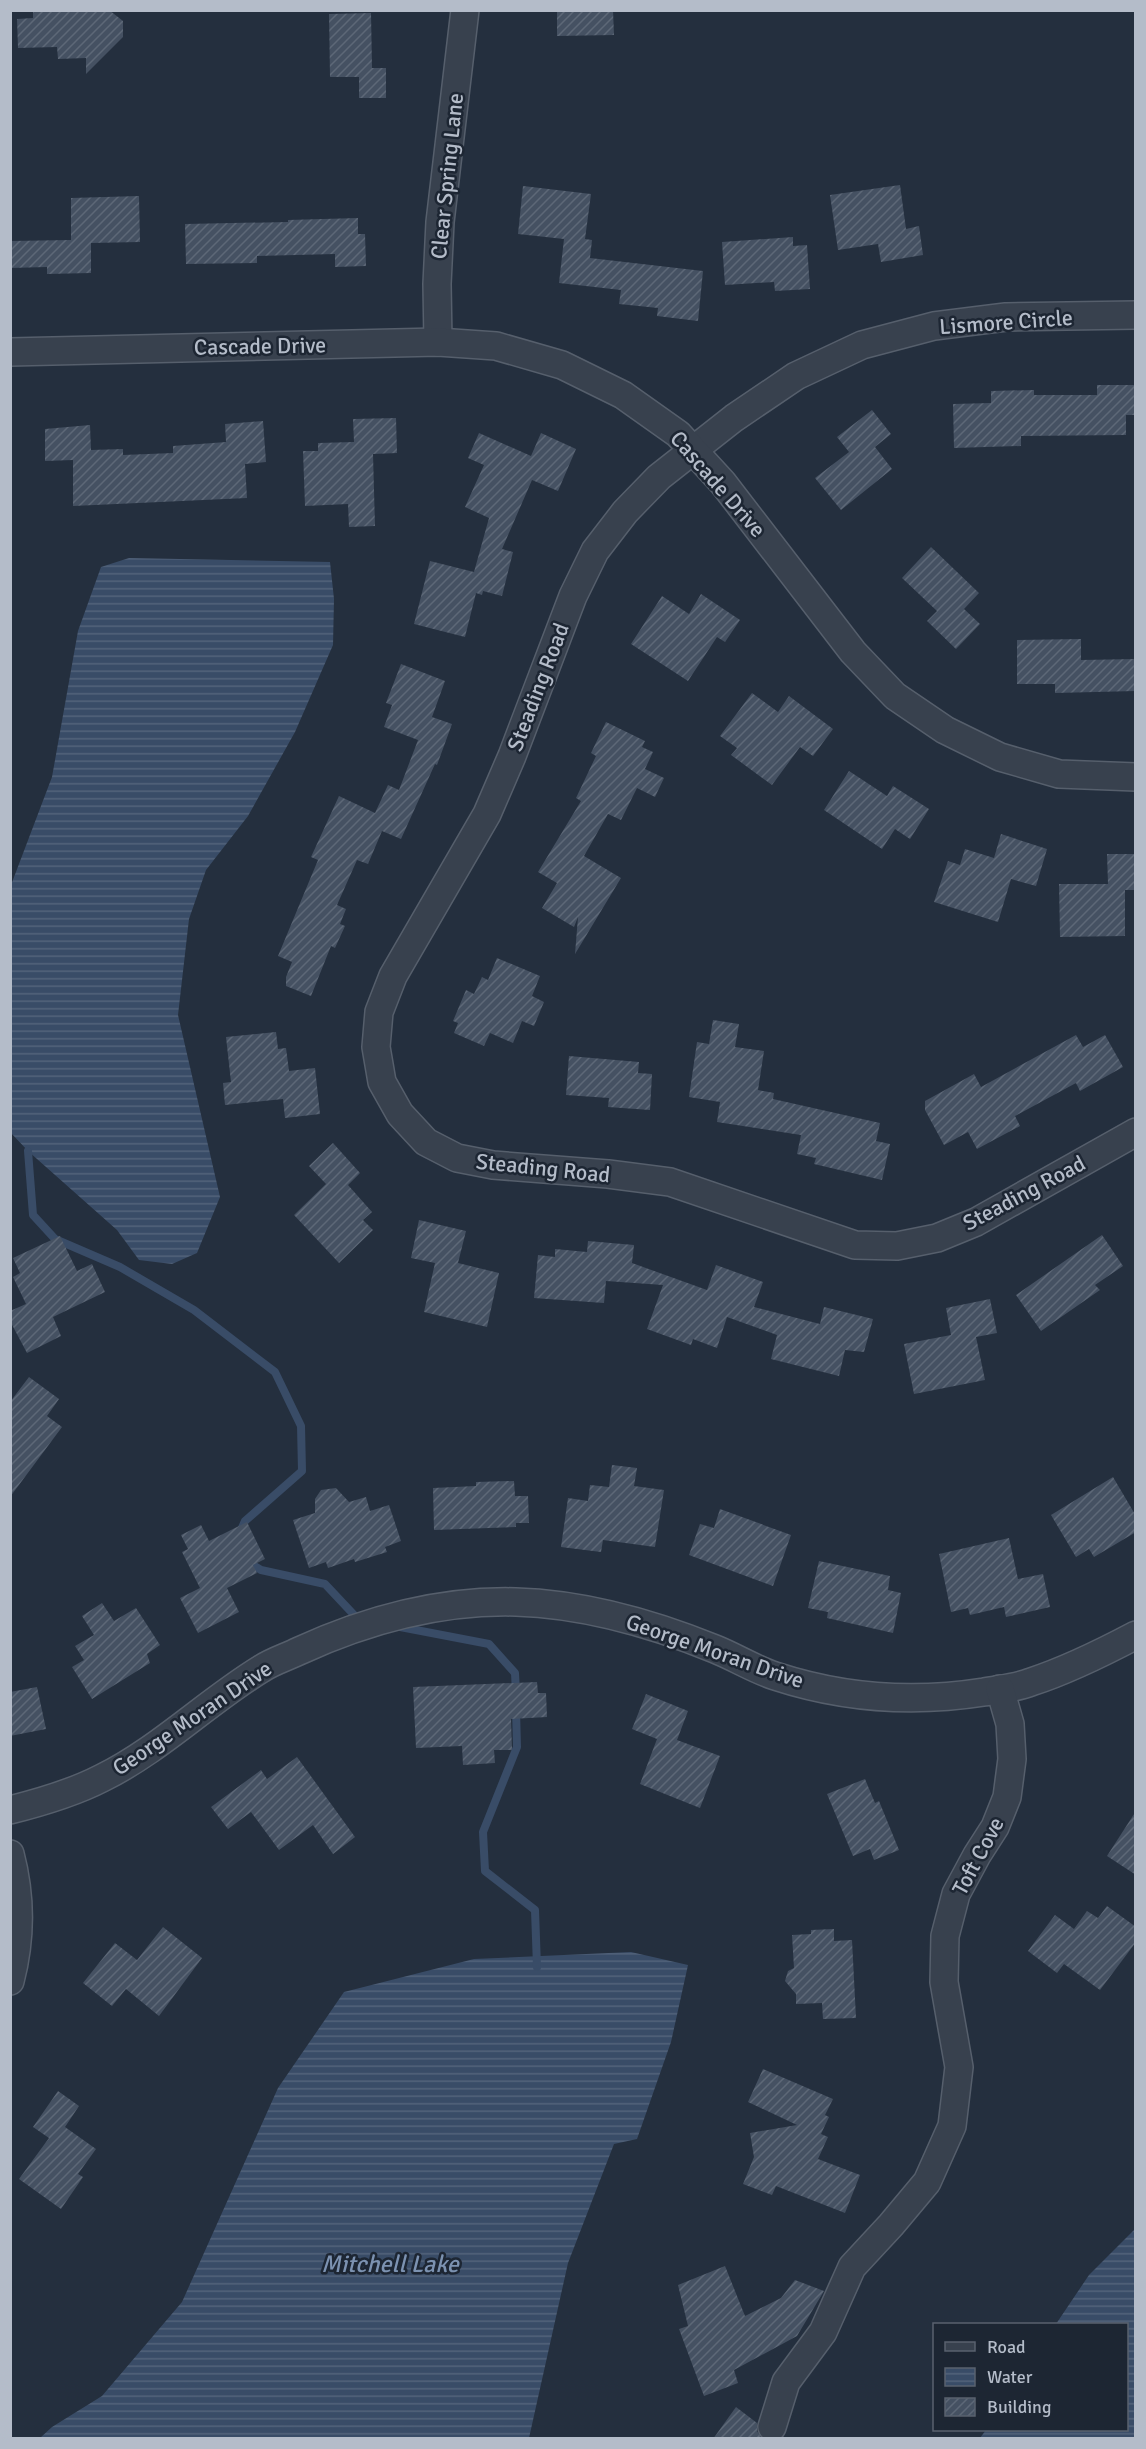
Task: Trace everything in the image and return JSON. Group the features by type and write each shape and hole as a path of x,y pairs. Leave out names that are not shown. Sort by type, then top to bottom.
{"street":[{"name":"Clear Spring Lane","path":"438,342 440,222 465,10"},
{"name":"Lismore Circle","path":"694,451 734,418 796,376 862,345 934,326 1006,317 1136,315"},
{"name":"Cascade Drive","path":"10,351 438,342 496,346 562,365 623,394 678,434 723,483 853,652 895,696 945,730 1000,757 1059,774 1136,777"},
{"name":"Steading Road","path":"694,451 659,477 625,512 595,551 573,596 512,756 487,814 393,976 379,1012 376,1047 382,1082 400,1114 426,1142 457,1158 493,1165 608,1174 670,1182 855,1245 897,1246 938,1238 976,1222 1136,1132"},
{"name":"George Moran Drive","path":"10,1810 52,1799 103,1778 152,1747 264,1667 316,1643 379,1620 448,1606 515,1602 584,1609 651,1625 715,1649 774,1676 836,1692 902,1698 965,1695 1029,1684 1090,1660 1136,1635"},
{"name":"Toft Cove","path":"772,2427 786,2382 823,2332 852,2266 927,2182 952,2126 959,2067 944,1982 945,1936 956,1894 976,1855 995,1827 1007,1797 1012,1759 1010,1724 1000,1689"},
{"path":"10,1854 19,1910 18,1952 10,1981"}],"water":[{"path":"129,558 330,562 334,599 333,645 295,732 248,816 206,870 189,919 178,1015 220,1197 197,1253 172,1264 139,1260 117,1230 28,1151 11,1133 11,885 52,777 78,631 101,567"},
{"name":"Mitchell Lake","path":"631,1952 688,1965 671,2042 637,2139 614,2144 568,2263 529,2438 40,2438 52,2427 102,2396 182,2302 278,2088 344,1992 474,1959"},
{"path":"1135,2229 1135,2438 980,2438 985,2431 1128,2431 1128,2323 1057,2323 1089,2275"}],"building":[{"path":"33,10 109,10 123,21 123,37 86,74 86,58 58,59 57,47 18,48 17,19 33,18"},
{"path":"557,10 613,10 614,35 557,36"},
{"path":"371,13 372,68 386,68 386,98 359,98 359,77 330,77 329,14"},
{"path":"900,185 906,229 919,226 923,255 881,262 878,244 838,250 830,195"},
{"path":"523,186 591,194 585,239 592,240 590,258 703,271 698,321 657,316 658,308 619,304 621,290 559,283 564,239 518,234"},
{"path":"139,196 140,242 91,243 91,273 47,274 47,267 10,268 10,241 71,240 71,198"},
{"path":"358,218 358,234 365,234 366,266 335,267 335,254 257,256 257,263 186,264 185,224"},
{"path":"793,237 793,246 807,245 810,289 775,291 774,282 725,285 722,242"},
{"path":"1097,385 1136,385 1136,415 1126,415 1126,435 1021,436 1021,446 954,448 953,404 991,403 991,391 1034,390 1034,395 1097,395"},
{"path":"872,410 891,434 875,447 892,469 841,510 815,478 849,452 837,437"},
{"path":"396,418 397,453 373,454 375,526 349,527 348,504 305,506 303,451 318,451 318,443 354,442 353,419"},
{"path":"263,421 266,462 245,464 247,498 73,506 73,460 45,461 45,429 90,425 91,450 123,449 123,455 173,453 173,446 226,442 225,424"},
{"path":"479,433 531,456 541,433 576,449 558,491 532,480 502,549 513,552 502,596 483,591 482,595 476,593 465,637 414,624 430,561 474,572 489,518 465,507 484,465 468,458"},
{"path":"931,547 979,593 964,609 980,624 956,649 927,621 937,611 902,578"},
{"path":"701,594 740,620 725,642 717,637 688,681 631,644 662,596 689,614"},
{"path":"1081,639 1081,660 1136,659 1136,691 1055,693 1055,684 1017,684 1017,640"},
{"path":"401,664 445,681 432,717 452,724 437,765 435,764 401,839 382,831 368,864 357,860 337,905 346,909 340,924 345,926 335,948 331,946 311,996 286,986 286,977 292,962 278,956 318,860 311,857 339,796 375,813 388,785 399,790 418,740 384,727 392,705 386,703"},
{"path":"752,693 778,712 789,696 833,729 813,756 800,747 772,785 731,755 737,748 720,736"},
{"path":"606,722 645,741 642,747 653,752 645,769 664,778 655,797 637,788 621,820 608,814 584,856 621,878 575,954 578,917 574,927 542,908 557,883 538,872 581,801 576,798 596,756 591,753"},
{"path":"849,771 887,796 893,786 929,809 910,839 895,829 882,849 824,810"},
{"path":"1001,834 1047,849 1036,886 1011,879 998,922 934,902 948,861 960,865 965,849 994,858"},
{"path":"1107,854 1136,854 1136,890 1125,890 1125,936 1060,937 1059,884 1108,884"},
{"path":"497,958 540,976 532,996 544,1002 534,1026 522,1021 513,1043 490,1033 484,1046 454,1033 458,1023 453,1021 466,990 474,994 482,977 488,980"},
{"path":"713,1020 739,1024 735,1047 764,1051 758,1090 774,1093 773,1099 880,1123 876,1141 890,1144 882,1180 814,1164 816,1158 797,1154 801,1135 717,1122 720,1102 689,1097 697,1042 709,1044"},
{"path":"276,1032 278,1049 286,1048 289,1071 315,1068 320,1114 285,1118 283,1099 225,1105 223,1083 231,1082 226,1037"},
{"path":"1076,1035 1083,1047 1105,1035 1123,1067 1080,1091 1076,1083 1015,1116 1020,1126 977,1149 968,1132 944,1145 925,1110 925,1101 974,1074 981,1087"},
{"path":"569,1056 639,1062 638,1073 652,1074 650,1110 608,1107 609,1098 566,1095"},
{"path":"333,1143 360,1173 348,1185 372,1212 363,1220 373,1230 339,1263 294,1215 326,1184 309,1166"},
{"path":"419,1220 466,1231 458,1263 499,1273 487,1327 424,1312 435,1263 411,1258"},
{"path":"1102,1235 1123,1266 1095,1285 1100,1290 1041,1331 1016,1295"},
{"path":"60,1236 77,1271 92,1264 105,1292 53,1317 61,1336 27,1353 10,1321 10,1311 26,1304 13,1277 20,1273 13,1258"},
{"path":"588,1241 634,1245 632,1263 707,1290 716,1265 763,1282 754,1307 820,1324 824,1307 873,1319 864,1352 845,1350 839,1376 771,1359 777,1335 727,1317 717,1348 693,1339 691,1345 647,1329 663,1285 606,1281 604,1303 534,1298 538,1255 555,1257 555,1249 587,1252"},
{"path":"990,1299 997,1333 976,1337 985,1380 914,1394 904,1344 951,1335 946,1308"},
{"path":"29,1377 59,1399 47,1416 62,1427 10,1497 10,1402"},
{"path":"612,1465 637,1468 634,1486 664,1490 655,1547 603,1540 601,1552 561,1547 568,1498 588,1501 590,1485 609,1487"},
{"path":"1113,1477 1136,1516 1136,1532 1094,1557 1089,1549 1076,1557 1051,1515"},
{"path":"514,1481 515,1496 528,1496 529,1523 516,1523 516,1527 434,1530 433,1488 476,1486 476,1482"},
{"path":"336,1488 349,1502 366,1497 370,1511 389,1505 401,1541 385,1547 387,1552 355,1562 354,1559 328,1568 326,1562 309,1568 293,1520 315,1513 315,1499 321,1490"},
{"path":"720,1509 791,1535 773,1586 689,1555 700,1524 714,1528"},
{"path":"247,1522 265,1559 253,1565 257,1573 227,1588 239,1612 198,1633 180,1598 200,1588 182,1552 188,1549 181,1535 201,1525 209,1541"},
{"path":"1009,1538 1018,1579 1043,1574 1050,1607 1006,1617 1004,1607 970,1615 968,1608 951,1612 939,1554"},
{"path":"819,1561 890,1576 888,1590 901,1593 893,1633 827,1618 828,1612 808,1608"},
{"path":"102,1603 114,1621 136,1608 160,1645 147,1654 150,1663 92,1699 72,1667 84,1660 75,1646 94,1635 82,1616"},
{"path":"537,1682 538,1693 546,1693 547,1717 511,1719 512,1750 494,1750 495,1763 463,1765 462,1746 416,1748 413,1687"},
{"path":"37,1687 46,1729 10,1736 10,1692"},
{"path":"646,1694 688,1711 677,1740 720,1756 700,1808 640,1784 657,1739 632,1729"},
{"path":"297,1757 355,1837 333,1854 313,1825 279,1850 251,1812 228,1829 211,1807 261,1770 267,1779"},
{"path":"865,1779 875,1803 879,1801 899,1850 874,1860 870,1849 853,1856 827,1794"},
{"path":"1136,1811 1136,1875 1107,1856"},
{"path":"1107,1906 1136,1927 1136,1942 1100,1990 1064,1964 1057,1973 1028,1951 1055,1915 1074,1929 1087,1911 1098,1918"},
{"path":"163,1927 202,1958 159,2016 126,1989 112,2006 83,1983 115,1943 137,1960"},
{"path":"834,1929 834,1941 852,1940 856,2018 823,2019 822,2003 796,2004 796,1994 785,1981 788,1971 794,1968 792,1935 811,1934 811,1930"},
{"path":"763,2069 833,2099 825,2115 829,2117 821,2134 828,2137 818,2159 860,2175 845,2213 776,2186 772,2195 743,2184 754,2157 750,2133 797,2125 748,2102"},
{"path":"58,2091 79,2106 65,2127 96,2149 78,2174 83,2177 61,2209 19,2179 49,2138 33,2127"},
{"path":"725,2266 745,2316 781,2298 795,2280 824,2291 797,2336 734,2370 738,2383 704,2396 679,2329 688,2326 678,2285"},
{"path":"736,2407 757,2423 757,2431 762,2439 713,2439"}],"waterway":[{"path":"28,1151 33,1215 55,1239 120,1267 194,1310 275,1372 301,1426 302,1471 245,1521 240,1532"},
{"path":"245,1560 261,1570 325,1584 356,1617 362,1619"},
{"path":"395,1626 489,1644 515,1673 516,1693"},
{"path":"516,1709 517,1747 483,1832 485,1871 535,1910 537,1967"}]}
